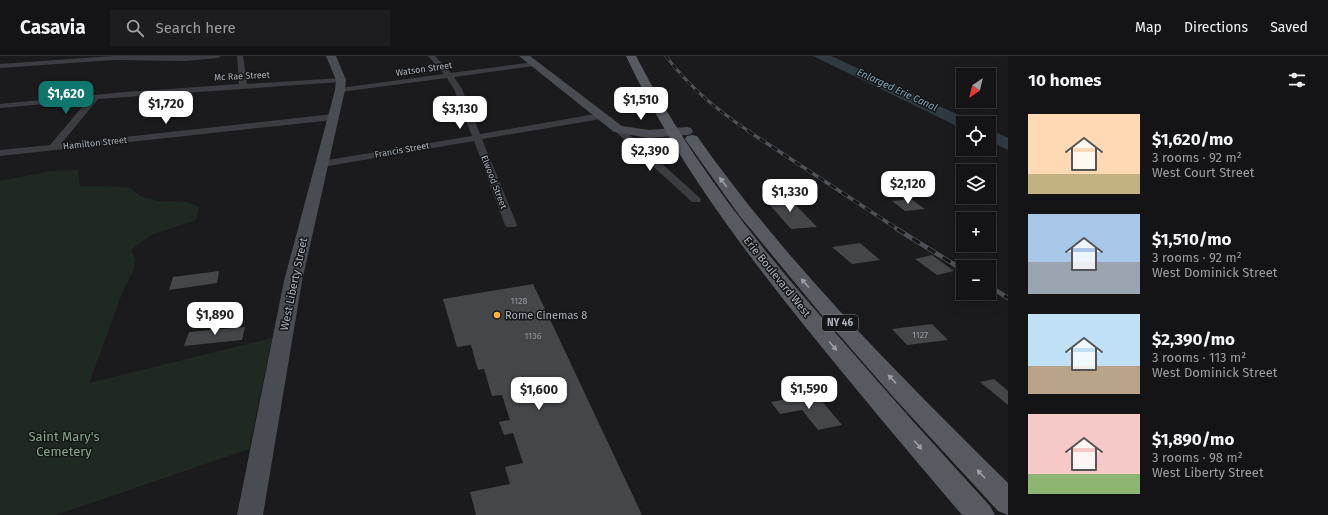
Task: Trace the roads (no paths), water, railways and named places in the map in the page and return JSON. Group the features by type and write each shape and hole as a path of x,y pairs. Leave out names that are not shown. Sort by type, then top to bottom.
{"main road":[{"name":"Erie Boulevard West","path":"631,56 679,127 764,235 841,324 1008,502"},
{"name":"Erie Boulevard West","path":"679,127 708,188 763,262 856,374 980,515"}],"street":[{"path":"0,66 115,58 185,58 218,56"},
{"path":"240,56 243,86"},
{"path":"331,56 341,85"},
{"name":"Elwood Street","path":"432,56 450,76 458,89 511,225"},
{"path":"524,56 618,129 696,200"},
{"name":"Watson Street","path":"341,85 450,76 534,64"},
{"name":"Mc Rae Street","path":"0,106 243,86 341,85"},
{"name":"West Liberty Street","path":"250,515 293,281 341,85"},
{"path":"53,147 95,97"},
{"name":"Francis Street","path":"322,164 601,116"},
{"name":"Hamilton Street","path":"0,153 333,117"},
{"path":"618,129 639,133 679,127"}],"water":[{"name":"Enlarged Erie Canal","path":"813,56 831,56 961,116 956,116 956,126"},
{"path":"996,132 1008,138 1008,150 996,144"}],"railway":[{"path":"666,56 684,78 705,98 750,132"},
{"path":"748,131 899,230"},
{"path":"897,229 956,266"},
{"path":"996,290 1008,298"}],"place":[{"name":"Rome Cinemas 8","path":"497,315"}],"park label":[{"name":"Saint Mary's Cemetery","path":"64,444"}]}
